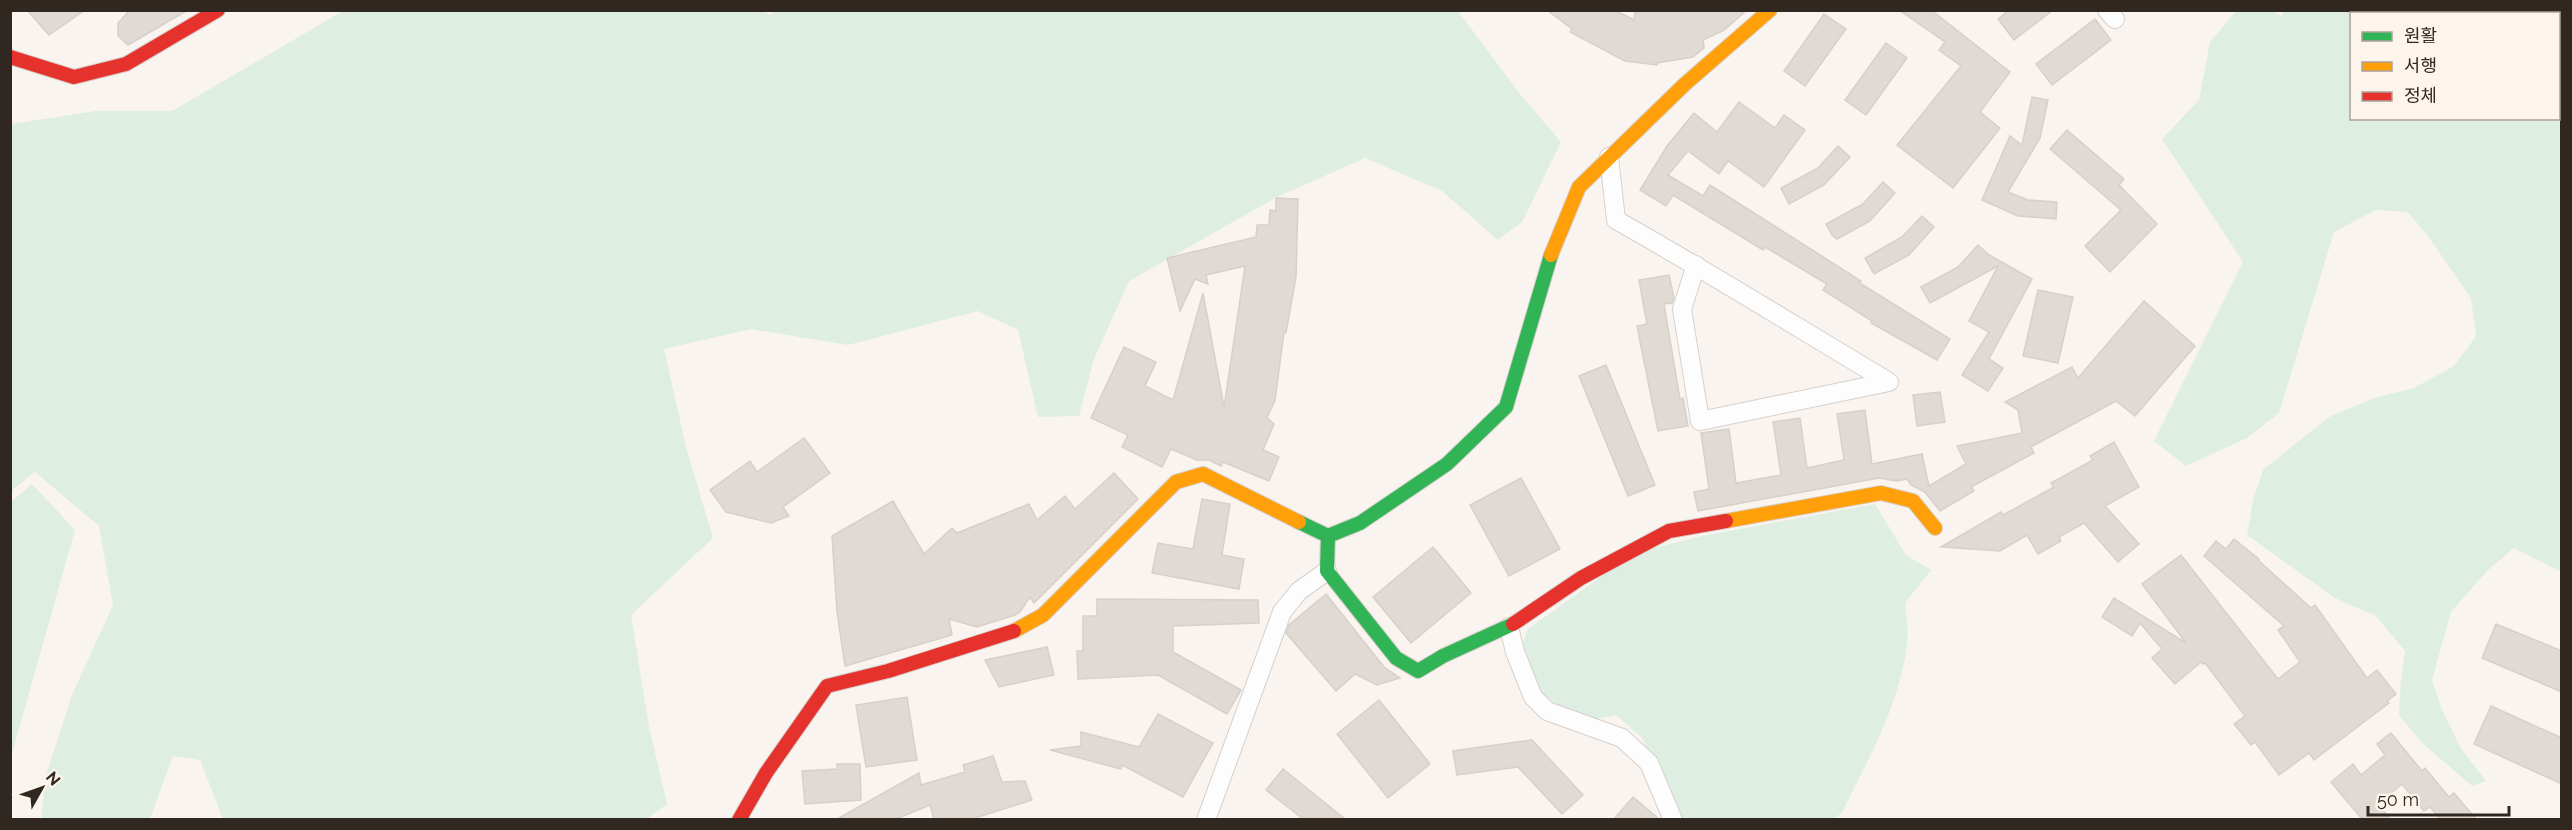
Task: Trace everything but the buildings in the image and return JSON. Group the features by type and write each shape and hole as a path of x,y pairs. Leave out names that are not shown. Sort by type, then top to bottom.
{"street":[{"path":"10,57 74,77 126,64 218,10"},
{"path":"739,819 766,773 827,686 888,671 1020,629 1043,615 1176,482 1203,474 1328,536 1360,523 1447,464 1506,407 1552,250 1580,186 1685,84 1770,10"},
{"path":"1609,157 1616,220 1696,265 1889,382 1700,421 1682,309 1696,265"},
{"path":"1328,536 1327,571 1396,658 1418,671 1443,656 1509,627 1581,578 1669,531 1881,493 1912,501 1935,528"},
{"path":"1206,819 1282,612 1299,591 1327,571"},
{"path":"1509,627 1515,651 1533,697 1546,711 1622,738 1648,763 1673,819"}],"green space":[{"path":"763,10 769,15 778,10 1458,11 1520,94 1561,142 1522,222 1498,240 1442,191 1365,158 1277,197 1129,281 1094,359 1079,416 1038,417 1018,330 978,311 848,345 751,329 664,349 686,447 713,538 631,615 649,727 667,804 647,819 223,819 200,760 173,756 150,819 41,819 46,775 72,695 113,605 99,526 35,472 11,491 11,124 96,111 172,111 343,11"},
{"path":"2236,11 2272,11 2282,16 2284,11 2561,11 2561,572 2514,548 2487,571 2451,612 2432,680 2441,707 2460,747 2486,781 2472,786 2421,742 2399,715 2405,651 2376,616 2335,598 2247,535 2253,500 2263,470 2329,417 2374,398 2414,388 2454,366 2476,336 2471,298 2408,212 2376,210 2334,232 2279,413 2247,438 2186,466 2154,441 2243,262 2162,139 2199,100 2210,42"},
{"path":"32,484 75,530 11,757 11,502"},
{"path":"1875,504 1906,555 1931,570 1905,603 1908,640 1897,689 1872,752 1842,812 1835,819 1683,819 1659,777 1643,739 1616,715 1580,722 1524,680 1518,656 1528,629 1634,553 1702,536"}],"traffic: fast":[{"path":"1299,522 1328,536 1360,523 1447,464 1506,407 1551,255"},
{"path":"1328,536 1327,571 1396,658 1418,671 1443,656 1513,624"}],"traffic: slow":[{"path":"1551,255 1579,187 1685,84 1770,10"},
{"path":"1014,631 1043,615 1176,482 1203,474 1299,522"},
{"path":"1726,521 1881,493 1913,501 1935,528"}],"traffic: jam":[{"path":"10,57 74,77 126,64 218,10"},
{"path":"1513,624 1581,578 1669,531 1726,521"},
{"path":"739,820 766,773 827,686 888,671 1014,631"}]}
